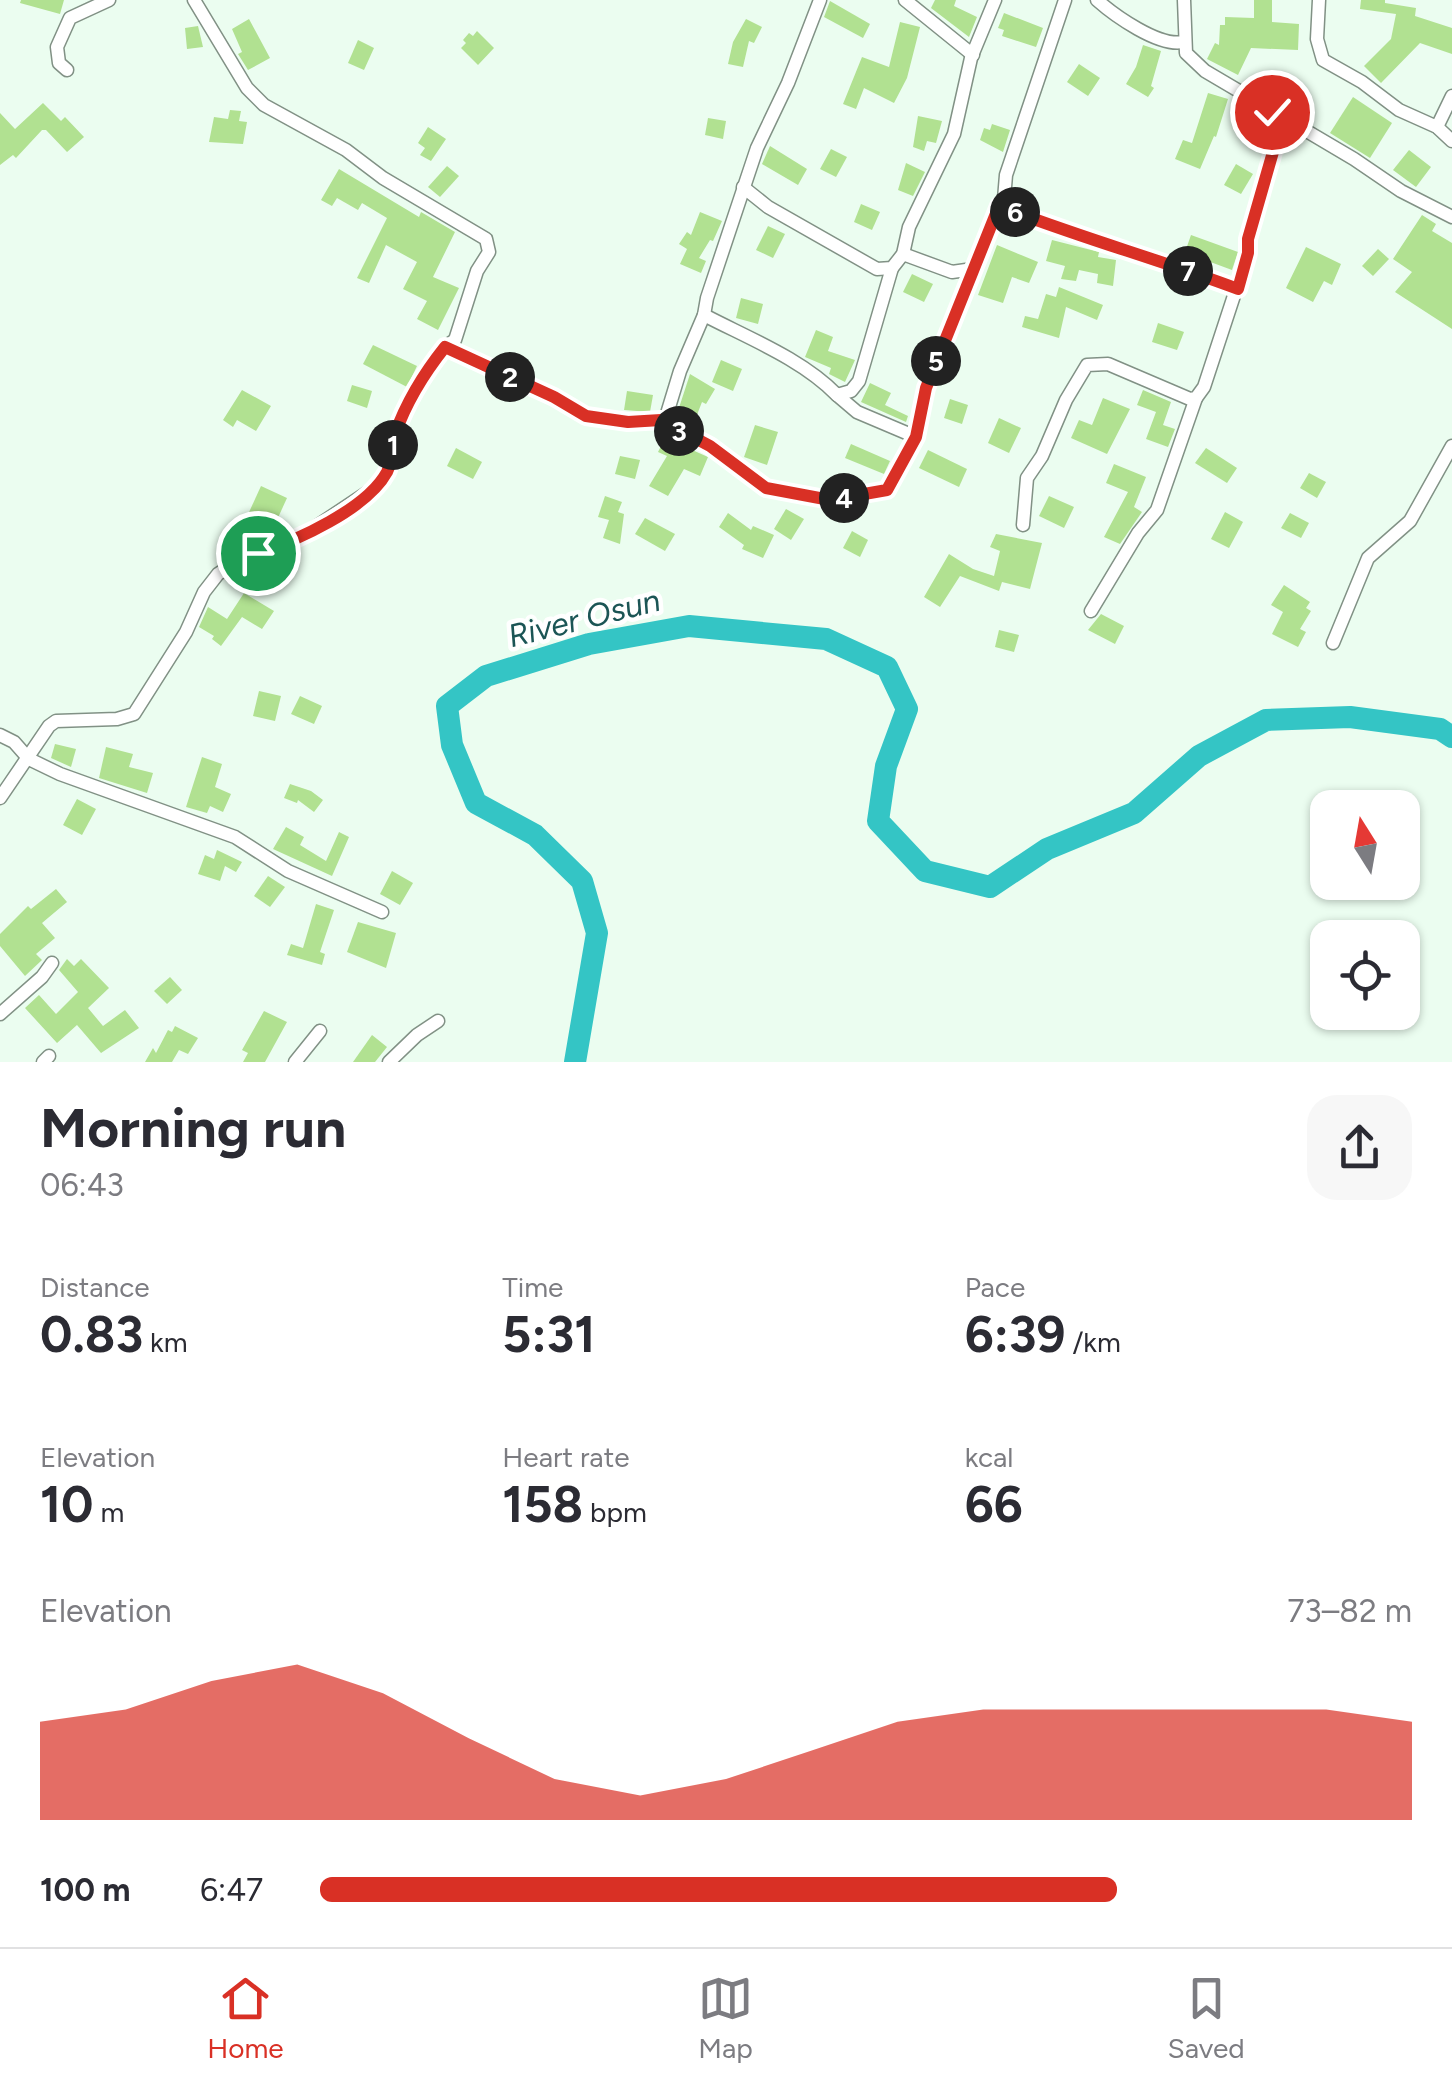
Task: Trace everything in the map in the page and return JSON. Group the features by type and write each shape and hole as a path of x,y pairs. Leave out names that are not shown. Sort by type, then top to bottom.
{"street":[{"path":"67,70 59,63 57,47 70,18 110,0"},
{"path":"0,798 49,726 134,714 218,574 238,560 293,542 380,484 402,420 428,368 455,340 477,271 489,252 486,239 383,178 346,150 264,105 246,88 194,0"},
{"path":"445,347 554,397 586,416 628,422 666,418 680,371 704,315 743,187 820,0"},
{"path":"905,0 972,54"},
{"path":"837,395 851,391 859,381 892,268 903,254 909,226 954,134 972,54 994,0"},
{"path":"661,420 710,446 766,488 830,500 887,490 916,437 926,388 1004,199 1006,175 1066,0"},
{"path":"1098,0 1111,12 1164,42 1183,42"},
{"path":"1184,0 1186,53 1206,72 1380,175 1401,192 1452,217"},
{"path":"1318,0 1317,39 1323,60 1362,82 1399,110 1437,126 1452,141"},
{"path":"1437,126 1452,96"},
{"path":"1090,611 1127,550 1158,510 1238,289 1279,131 1276,114"},
{"path":"743,187 768,207 876,268 892,268"},
{"path":"999,206 1077,237 1124,247 1238,289"},
{"path":"903,254 952,272 973,269"},
{"path":"704,315 825,382 857,412 916,437"},
{"path":"1023,525 1027,478 1087,365 1101,362 1181,397 1196,398"},
{"path":"1332,642 1368,558 1410,521 1452,446"},
{"path":"0,736 14,742 29,758 60,774 235,837 288,871 382,912"},
{"path":"0,1014 52,963"},
{"path":"388,1062 438,1022"},
{"path":"295,1062 320,1031"}],"building":[{"path":"64,0 60,14 20,3"},
{"path":"935,0 956,0 954,6 977,17 969,37 931,8"},
{"path":"1254,0 1272,0 1272,22 1299,24 1298,50 1251,48 1238,75 1207,59 1215,43 1219,45 1220,25 1225,25 1225,17 1254,18"},
{"path":"1361,0 1385,0 1416,8 1415,16 1452,28 1452,54 1420,43 1381,83 1364,66 1391,39 1396,14 1360,9"},
{"path":"830,1 870,24 863,38 824,17"},
{"path":"1004,13 1043,28 1036,47 1002,36 1004,30 998,28"},
{"path":"249,19 270,58 248,70 238,54 242,52 232,29"},
{"path":"746,19 762,27 754,43 749,41 743,67 728,64 733,42"},
{"path":"900,22 920,27 907,78 894,103 864,88 856,109 843,104 862,57 889,67"},
{"path":"198,26 203,47 187,49 185,28"},
{"path":"477,31 494,48 478,65 461,48 469,33 473,36"},
{"path":"358,40 374,48 364,70 348,63"},
{"path":"1143,45 1161,51 1151,86 1154,88 1148,97 1126,84"},
{"path":"1079,64 1100,78 1088,96 1067,82"},
{"path":"1208,93 1228,99 1200,169 1175,159 1183,140 1192,143"},
{"path":"1353,97 1392,123 1370,158 1330,133"},
{"path":"43,103 61,121 65,117 84,137 67,152 42,130 16,158 13,155 0,165 0,113 15,129"},
{"path":"230,110 241,111 239,121 247,122 243,144 209,142 214,117 228,119"},
{"path":"918,116 942,121 936,143 927,141 924,151 913,147"},
{"path":"708,118 726,121 723,139 705,135"},
{"path":"992,124 1010,130 1003,152 980,140 984,128 990,130"},
{"path":"428,127 446,139 431,161 420,155 425,148 418,143"},
{"path":"770,146 807,169 798,185 762,164"},
{"path":"831,149 847,157 836,177 820,169"},
{"path":"1409,150 1431,167 1416,187 1393,170"},
{"path":"906,163 925,172 913,196 898,190"},
{"path":"1236,164 1253,174 1241,194 1224,185"},
{"path":"447,166 459,176 440,197 428,187"},
{"path":"339,169 419,217 421,212 455,232 433,277 459,288 438,330 417,319 427,301 403,289 417,262 386,245 369,283 357,278 387,218 362,203 358,210 337,198 332,206 321,200"},
{"path":"861,204 880,212 872,230 854,222"},
{"path":"700,212 722,221 699,258 706,261 701,273 680,264 687,249 679,244 687,232 691,235"},
{"path":"1422,215 1436,224 1432,231 1452,243 1452,329 1395,292 1412,272 1393,259"},
{"path":"768,226 785,234 773,258 756,250"},
{"path":"1191,235 1238,252 1232,270 1205,260 1204,264 1183,258"},
{"path":"1052,240 1116,260 1113,286 1097,283 1098,274 1079,270 1076,281 1061,279 1065,266 1046,261"},
{"path":"997,245 1038,262 1029,283 1012,277 1003,303 978,295"},
{"path":"1306,247 1341,264 1332,285 1324,281 1313,302 1286,288"},
{"path":"1378,249 1389,259 1373,276 1362,266"},
{"path":"912,274 933,284 924,302 903,292"},
{"path":"1059,287 1103,305 1097,320 1066,307 1059,338 1022,327 1025,316 1038,319 1046,294 1056,297"},
{"path":"741,298 763,304 758,324 736,318"},
{"path":"1158,323 1184,332 1177,350 1152,342"},
{"path":"816,330 833,337 828,351 855,360 845,382 829,374 831,368 805,357"},
{"path":"373,345 417,366 407,387 363,364"},
{"path":"721,360 742,369 733,391 712,382"},
{"path":"690,374 715,389 706,404 702,402 693,425 676,417"},
{"path":"870,383 891,393 885,405 908,416 906,422 861,402"},
{"path":"352,385 372,391 367,408 347,401"},
{"path":"242,390 271,406 256,431 237,420 233,427 223,420"},
{"path":"1143,390 1171,402 1163,425 1175,429 1168,447 1146,439 1156,412 1137,405"},
{"path":"627,391 653,395 650,412 624,410"},
{"path":"1103,398 1130,409 1107,454 1071,438 1079,420 1092,425"},
{"path":"950,399 968,405 962,424 944,418"},
{"path":"999,418 1021,428 1009,453 988,443"},
{"path":"755,425 778,432 767,465 744,457"},
{"path":"667,434 708,457 700,476 684,469 668,496 649,486 667,456 658,452"},
{"path":"851,444 890,461 884,474 845,458"},
{"path":"456,448 482,462 473,479 447,466"},
{"path":"1206,448 1237,468 1227,483 1195,463"},
{"path":"928,450 967,469 959,487 919,468"},
{"path":"620,456 640,460 635,479 615,474"},
{"path":"1114,464 1146,477 1134,507 1142,512 1120,544 1104,537 1128,492 1106,483"},
{"path":"1309,473 1326,482 1317,498 1300,488"},
{"path":"261,486 287,498 271,533 245,521"},
{"path":"605,496 622,502 618,512 624,514 620,544 603,538 609,520 598,517"},
{"path":"1049,496 1074,507 1064,528 1039,516"},
{"path":"786,509 804,519 791,540 774,529"},
{"path":"1225,512 1243,522 1229,548 1211,539"},
{"path":"728,513 751,530 753,526 774,535 763,558 742,549 744,545 719,527"},
{"path":"1290,513 1309,523 1301,538 1281,528"},
{"path":"645,518 675,534 665,551 635,534"},
{"path":"852,531 868,540 860,557 843,548"},
{"path":"996,534 1042,543 1030,589 1002,582 999,591 960,576 940,607 924,597 949,554 994,576 1000,551 990,547"},
{"path":"1284,585 1310,602 1306,608 1311,611 1300,629 1306,632 1298,647 1272,634 1283,612 1271,605"},
{"path":"244,593 274,611 262,629 242,617 221,646 199,627 208,607 227,619"},
{"path":"1101,614 1124,626 1115,644 1088,630"},
{"path":"999,630 1019,635 1014,652 995,647"},
{"path":"259,691 281,696 275,721 253,716"},
{"path":"300,696 322,706 314,724 291,714"},
{"path":"55,744 76,749 71,767 51,758"},
{"path":"106,747 133,754 129,767 153,773 147,793 99,778"},
{"path":"202,757 222,764 215,787 231,794 223,812 210,806 207,813 186,807"},
{"path":"290,784 323,800 314,812 298,800 297,803 284,798"},
{"path":"77,799 96,809 82,835 63,825"},
{"path":"286,827 304,837 300,845 326,861 339,832 349,837 332,876 273,849"},
{"path":"217,850 242,862 236,872 225,866 220,881 198,874 205,855 214,859"},
{"path":"392,871 413,883 400,905 380,894"},
{"path":"268,876 285,887 270,907 254,896"},
{"path":"56,889 67,902 42,923 55,938 36,954 42,960 25,976 0,946 0,934 28,906 31,909"},
{"path":"316,904 334,910 320,952 325,954 322,965 287,955 291,944 303,948"},
{"path":"358,922 396,933 386,968 347,952"},
{"path":"67,959 74,966 81,959 109,988 88,1008 103,1026 125,1010 139,1028 101,1053 77,1025 57,1043 25,1008 39,995 56,1014 78,992 59,970"},
{"path":"170,977 182,990 167,1004 154,991"},
{"path":"264,1011 287,1022 265,1062 243,1062 248,1053 242,1050"},
{"path":"175,1026 198,1038 188,1054 179,1050 172,1062 145,1062 153,1048 156,1053 168,1030 172,1032"},
{"path":"372,1035 387,1047 375,1062 353,1062"}],"waterway":[{"name":"River Osun","path":"575,1062 597,933 582,881 535,835 476,803 452,745 447,706 486,676 589,644 689,626 826,639 887,667 907,709 886,766 878,821 925,871 990,887 1047,849 1134,813 1199,756 1266,720 1350,717 1440,729 1452,737"}],"route":[{"path":"258,553 293,542 380,484 402,420 428,368 445,347 554,397 586,416 628,422 661,420 710,446 766,488 830,500 887,490 916,437 926,388 999,206 1077,237 1124,247 1238,289 1279,131 1276,114 1272,112"}]}
